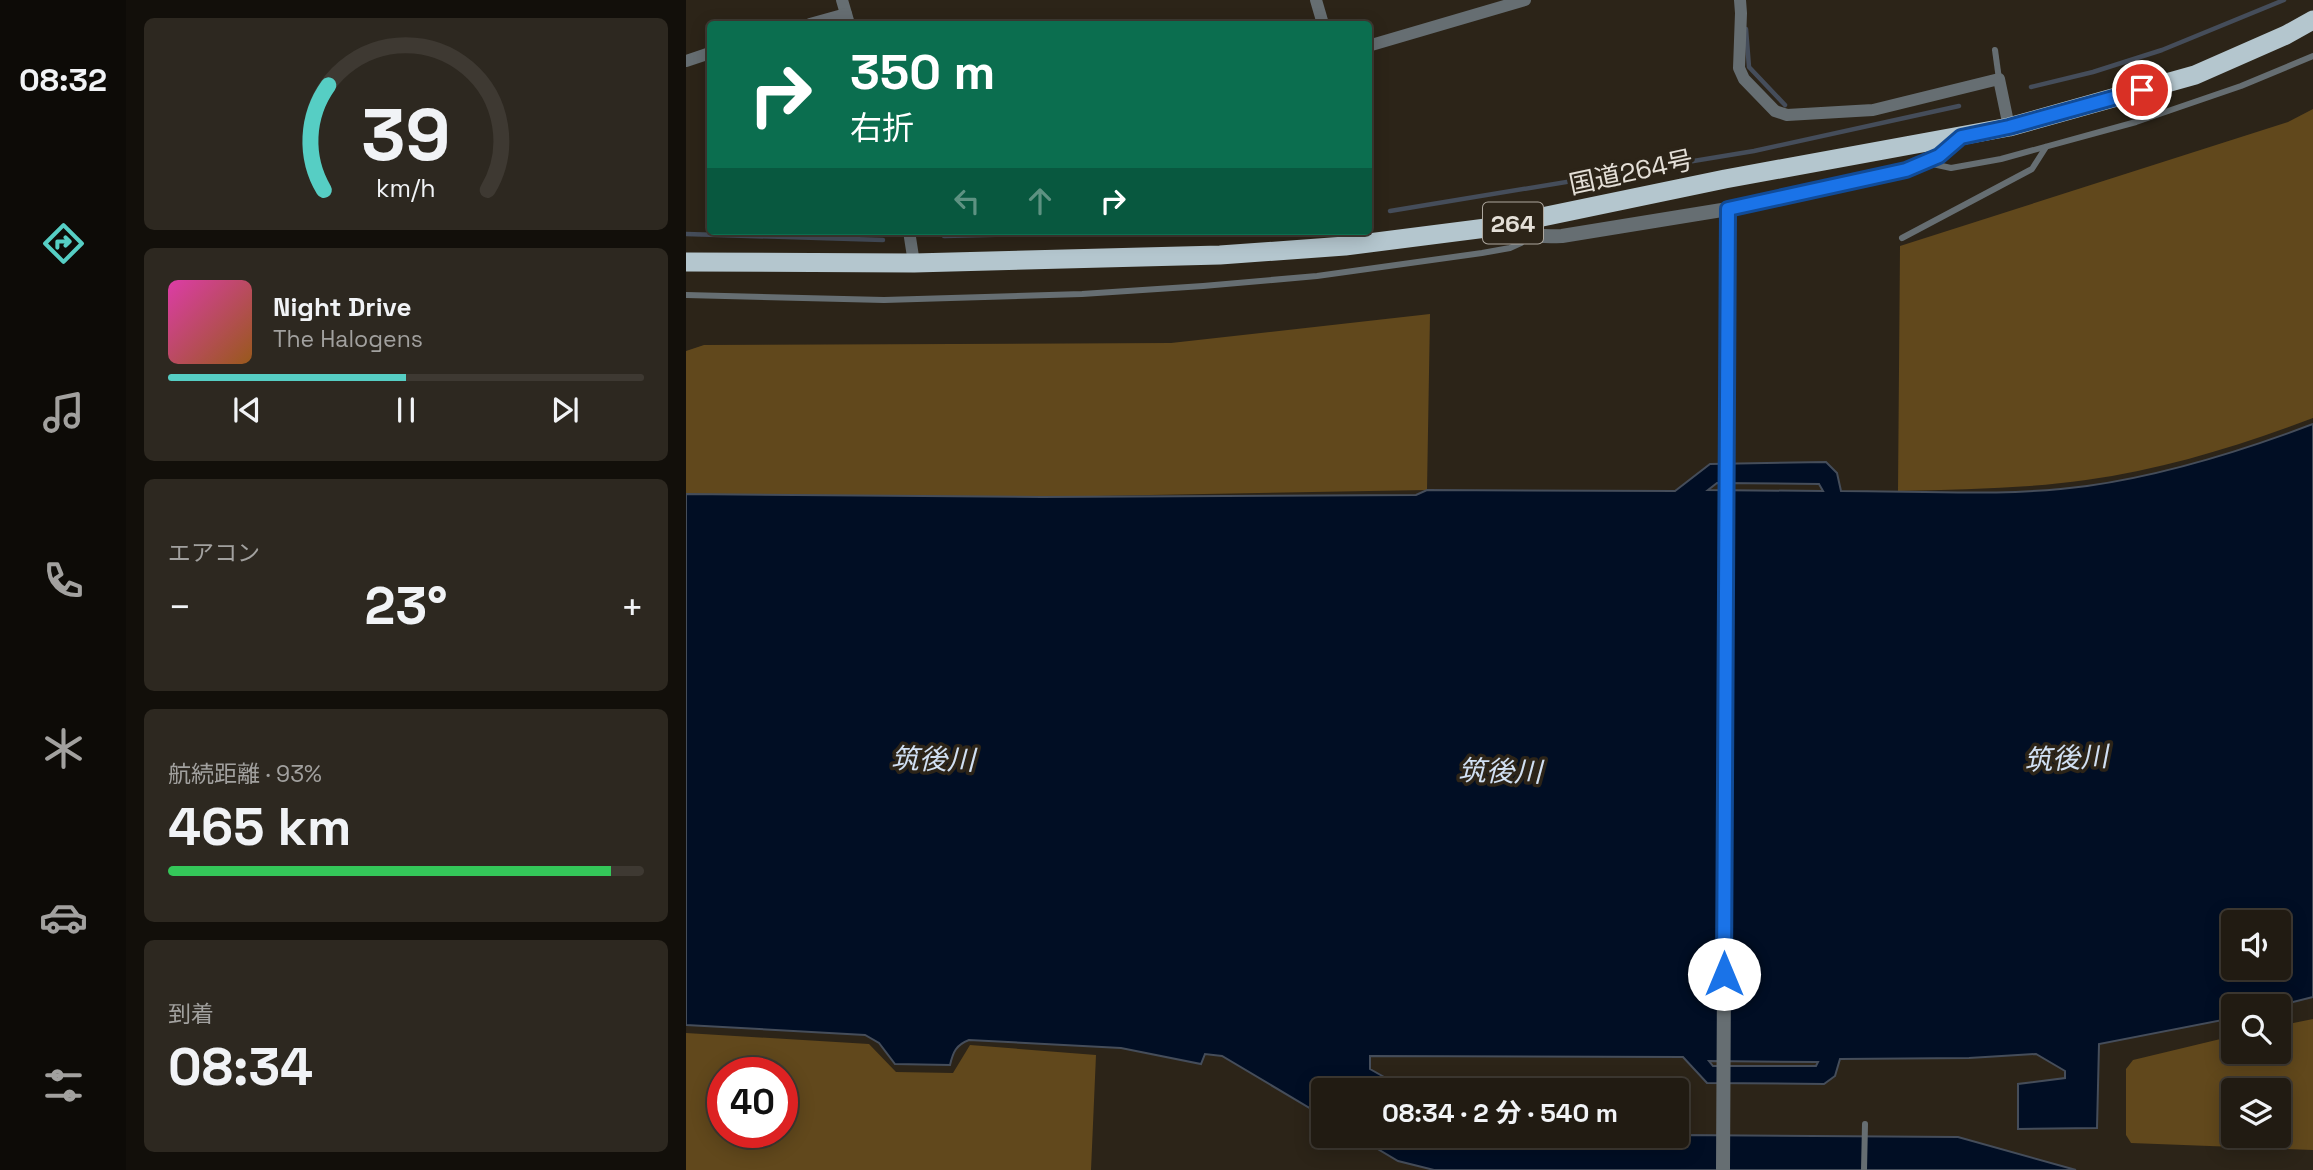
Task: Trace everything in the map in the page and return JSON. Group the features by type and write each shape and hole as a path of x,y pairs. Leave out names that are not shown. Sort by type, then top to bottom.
{"highway":[{"name":"国道264号","path":"686,262 914,263 1220,255 1345,246 1494,227 1712,182 2009,127 2195,75 2286,35 2313,20"}],"street":[{"path":"842,0 848,19"},
{"path":"1316,0 1322,21"},
{"path":"1372,45 1525,0"},
{"path":"1740,0 1739,68 1744,79 1775,111 1787,115 1873,110 1999,79 2009,127"},
{"path":"686,61 707,55"},
{"path":"1494,227 1510,234 1562,236 1729,214 1906,170 1939,156 1961,137"},
{"path":"1723,1170 1729,214"},
{"path":"910,235 914,263"}],"lane":[{"path":"1995,50 1999,79"},
{"path":"1923,162 1951,168 2046,147 2136,122 2228,91 2313,55"},
{"path":"1902,238 2032,169 2046,147"},
{"path":"686,295 884,300 1082,294 1203,286 1317,276 1442,259 1510,248 1521,243 1528,235"},
{"path":"1864,1170 1865,1125"}],"shaded area":[{"path":"2313,109 2313,418 2257,438 2144,470 2039,485 1898,491 1900,246 2288,122"},
{"path":"1430,314 1427,490 1042,497 686,494 686,351 704,345 1171,343"},
{"path":"2313,1019 2313,1150 2261,1148 2291,1148 2291,1078 2221,1078 2221,1146 2131,1143 2126,1135 2126,1069 2133,1060 2221,1039 2221,1064 2291,1064 2291,1024"},
{"path":"686,1033 869,1044 896,1072 953,1073 970,1045 1096,1055 1091,1170 686,1170"}],"water":[{"name":"筑後川","path":"2313,424 2313,997 2291,1002 2291,994 2221,994 2221,1020 2099,1044 2097,1128 2018,1129 2018,1084 2065,1078 2065,1071 2036,1054 1969,1058 1840,1059 1835,1076 1824,1084 1707,1083 1683,1057 1370,1056 1370,1069 1386,1078 1311,1078 1311,1109 1222,1056 1205,1054 1201,1064 1121,1048 969,1040 956,1050 950,1065 895,1064 879,1043 865,1035 686,1025 686,494 1042,497 1416,495 1427,490 1675,491 1710,464 1826,462 1837,473 1841,491 1964,493 2087,486 2145,476 2230,453","holes":["1717,483 1819,484 1823,491 1708,490","1709,1061 1818,1062 1816,1066 1713,1066"]},
{"path":"1689,1135 1958,1137 2076,1170 1434,1170 1398,1161 1376,1148 1689,1148"}],"waterway":[{"path":"2031,87 2093,72 2162,50 2284,0"},
{"path":"1746,29 1749,67 1785,105"},
{"path":"1390,211 1754,151 1959,106"},
{"path":"686,234 707,235"},
{"path":"719,235 883,240"},
{"path":"944,236 985,235"}],"route":[{"path":"1724,974 1728,209 1906,170 1939,156 1961,137 2009,127 2142,90"}]}
